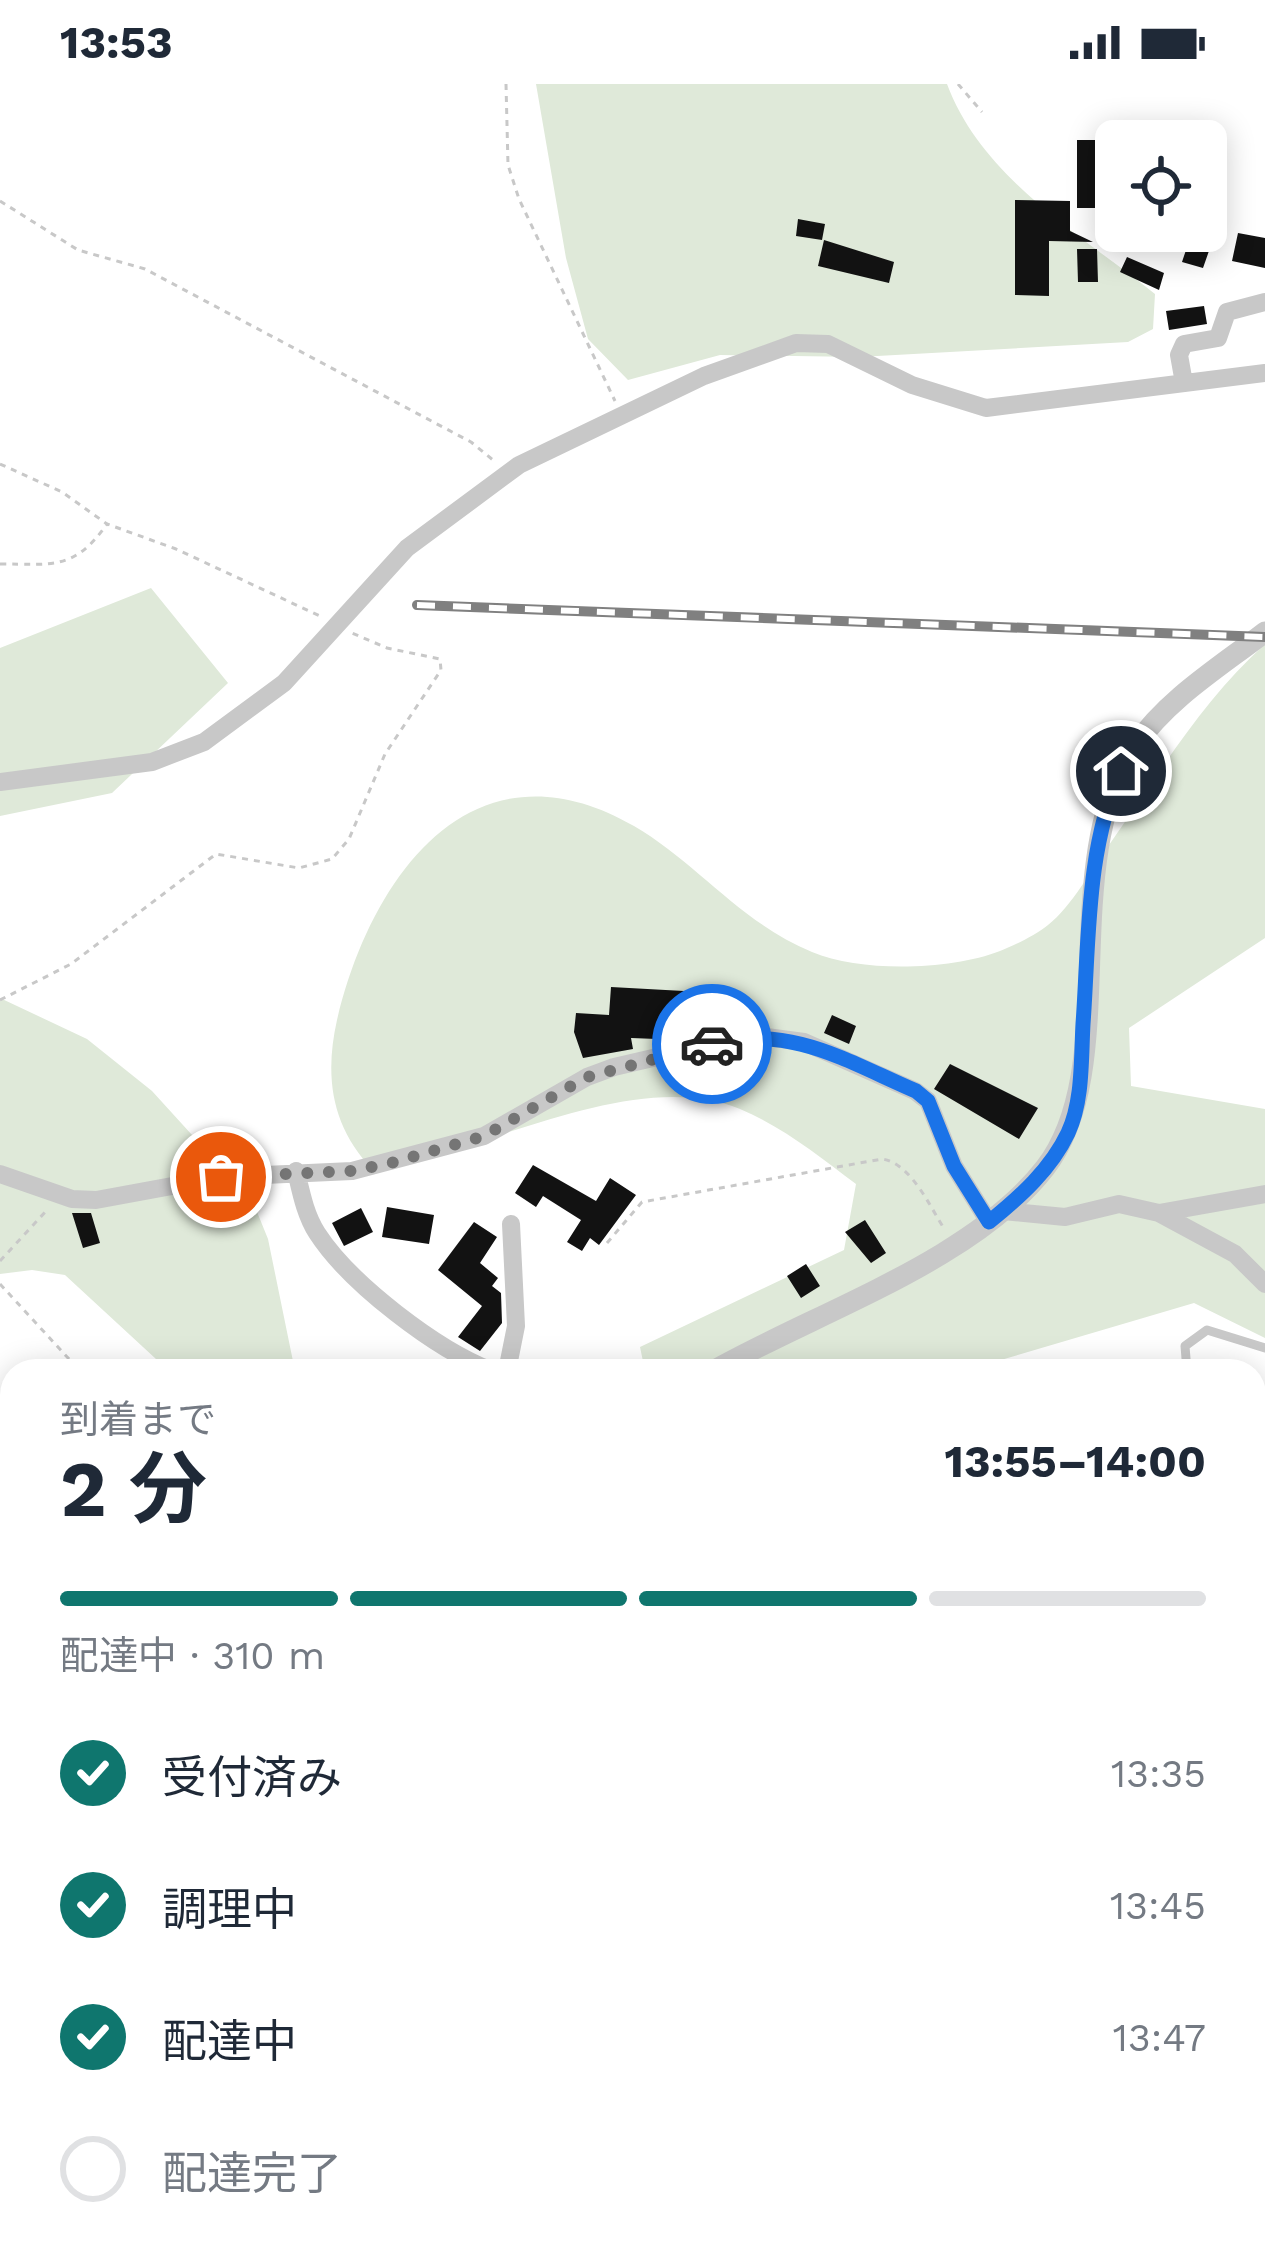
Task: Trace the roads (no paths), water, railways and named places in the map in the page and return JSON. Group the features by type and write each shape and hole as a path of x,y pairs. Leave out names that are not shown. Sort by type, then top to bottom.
{"street":[{"path":"1184,382 1179,355 1184,344 1218,338 1227,312 1265,302"},
{"path":"0,782 152,762 204,742 284,683 407,548 506,474 621,413 796,343 828,344 912,385 986,408 1265,374"},
{"path":"736,1359 955,1247 1039,1176 1070,1128 1081,1064 1094,891 1104,815 1115,784 1136,745 1163,714 1265,632"},
{"path":"0,1174 55,1193 96,1200 221,1177 352,1171 484,1136 587,1077 752,1035 804,1042 916,1091 928,1101 954,1166 996,1216 1065,1217 1119,1204 1159,1213 1235,1254 1265,1284"},
{"path":"296,1171 314,1228 342,1264 458,1359"},
{"path":"1159,1213 1265,1194"},
{"path":"509,1359 516,1327 511,1224"}],"lane":[{"path":"1186,1359 1185,1346 1207,1330 1265,1348"}],"railway":[{"path":"417,605 1265,637"}]}
